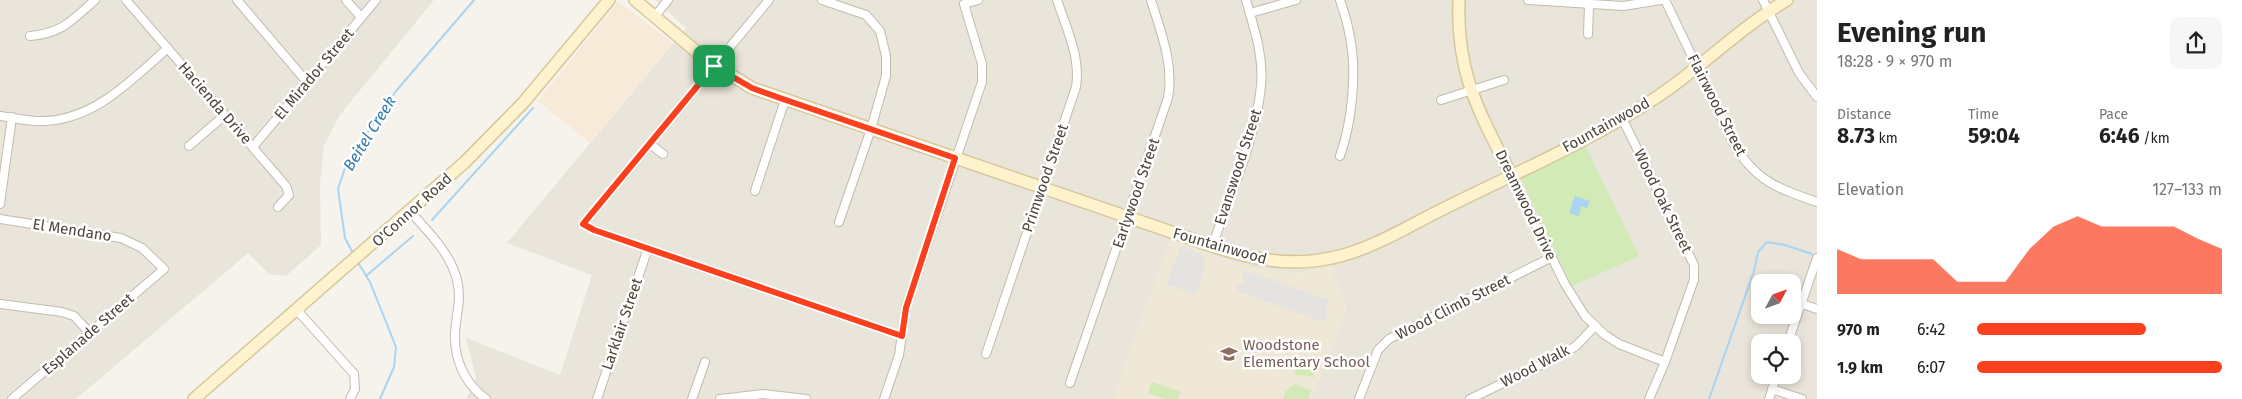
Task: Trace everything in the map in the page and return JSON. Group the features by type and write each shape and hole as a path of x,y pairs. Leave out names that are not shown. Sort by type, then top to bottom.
{"street":[{"path":"30,36 48,34 59,30 95,0"},
{"name":"Hacienda Drive","path":"126,0 289,190 288,198 278,207"},
{"path":"346,0 361,17"},
{"name":"El Mirador Street","path":"253,147 376,0"},
{"name":"O'Connor Road","path":"194,399 465,162 508,119 609,0"},
{"name":"Fountainwood","path":"635,0 714,66 752,88 1212,246 1260,260 1308,262 1354,252 1622,118 1658,96 1697,68 1749,26 1787,0"},
{"path":"655,16 668,0"},
{"path":"769,0 583,224 594,230 902,336"},
{"path":"822,0 866,16 874,23 880,31 886,67 883,89 871,129 839,222"},
{"path":"884,399 898,355 906,308 955,158 980,92 983,72 964,4 978,0"},
{"name":"Primwood Street","path":"986,354 1041,187 1068,114 1078,76 1076,60 1057,0"},
{"name":"Earlywood Street","path":"1070,383 1164,111 1170,86 1168,55 1151,0"},
{"name":"Evanswood Street","path":"1212,246 1249,139 1258,105 1261,84 1259,48 1246,0"},
{"path":"1250,14 1296,0"},
{"path":"1340,0 1350,38 1352,58 1348,131 1340,156"},
{"name":"Dreamwood Drive","path":"1459,0 1461,56 1470,90 1573,298 1595,326 1619,344 1665,362"},
{"path":"1528,0 1589,6 1623,6 1663,0"},
{"name":"Flairwood Street","path":"1663,0 1734,144 1750,166 1774,186 1817,202"},
{"path":"1763,0 1799,73 1817,97"},
{"path":"239,3 307,82"},
{"path":"1588,34 1589,6"},
{"path":"0,116 45,121 84,112 107,99 168,48"},
{"path":"1441,100 1504,80"},
{"path":"755,191 785,100"},
{"path":"189,146 225,115"},
{"path":"0,204 12,117"},
{"name":"Wood Oak Street","path":"1622,118 1694,266 1694,280 1665,362 1649,399"},
{"path":"650,144 664,154"},
{"path":"410,211 450,261 457,280 460,296 455,332 458,362 468,382 486,399"},
{"name":"El Mendano","path":"0,219 121,238 142,248 164,269"},
{"name":"Larklair Street","path":"597,399 648,248"},
{"name":"Wood Climb Street","path":"1362,398 1378,350 1389,339 1552,257"},
{"path":"1791,334 1817,258"},
{"name":"Esplanade Street","path":"12,399 164,269"},
{"path":"0,304 62,312 74,316 90,333"},
{"path":"1802,304 1817,309"},
{"path":"297,310 354,374 355,388 350,399"},
{"name":"Wood Walk","path":"1470,399 1576,346 1595,326"},
{"path":"692,399 705,362"},
{"path":"1769,399 1774,384"},
{"path":"1772,389 1802,399"},
{"path":"720,399 757,394 806,399"}],"shaded area":[{"path":"0,0 434,0 339,116 324,145 320,183 321,245 286,276 269,274 248,253 76,399 0,399"},
{"path":"655,0 1817,0 1817,399 1311,399 1346,309 1331,268 1294,273 1250,268 1170,240 1113,399 466,399 476,378 466,338 560,375 592,275 507,243 686,28"},
{"path":"618,2 673,43 590,142 538,101"},
{"name":"Woodstone Elementary School","path":"1170,240 1250,268 1294,273 1331,267 1346,309 1311,399 1113,399"},
{"path":"1181,246 1203,255 1205,270 1195,295 1166,284"},
{"path":"1246,271 1330,300 1325,310 1328,318 1321,321 1239,292 1236,287 1239,283 1244,283 1241,276"}],"green space":[{"path":"1584,143 1639,256 1572,286 1520,177"},
{"path":"1299,360 1316,365 1313,377 1294,374"},
{"path":"1152,382 1181,392 1178,399 1165,399 1148,393"},
{"path":"1294,384 1311,390 1309,399 1283,399 1285,392"}],"water":[{"path":"1575,196 1590,201 1587,208 1581,206 1579,216 1569,213"}],"waterway":[{"name":"Beitel Creek","path":"354,255 345,238 338,189 347,162 396,91 474,0"},
{"path":"432,220 533,108"},
{"path":"366,276 413,236"},
{"path":"1709,399 1754,271 1758,252 1767,242 1785,245 1812,254"},
{"name":"Beitel Creek","path":"357,261 370,282 396,347 394,367 380,399"}],"place":[{"name":"Woodstone Elementary School","path":"1229,354"}],"route":[{"path":"714,66 752,88 955,158 906,308 902,336 594,230 583,224 714,66"}]}
